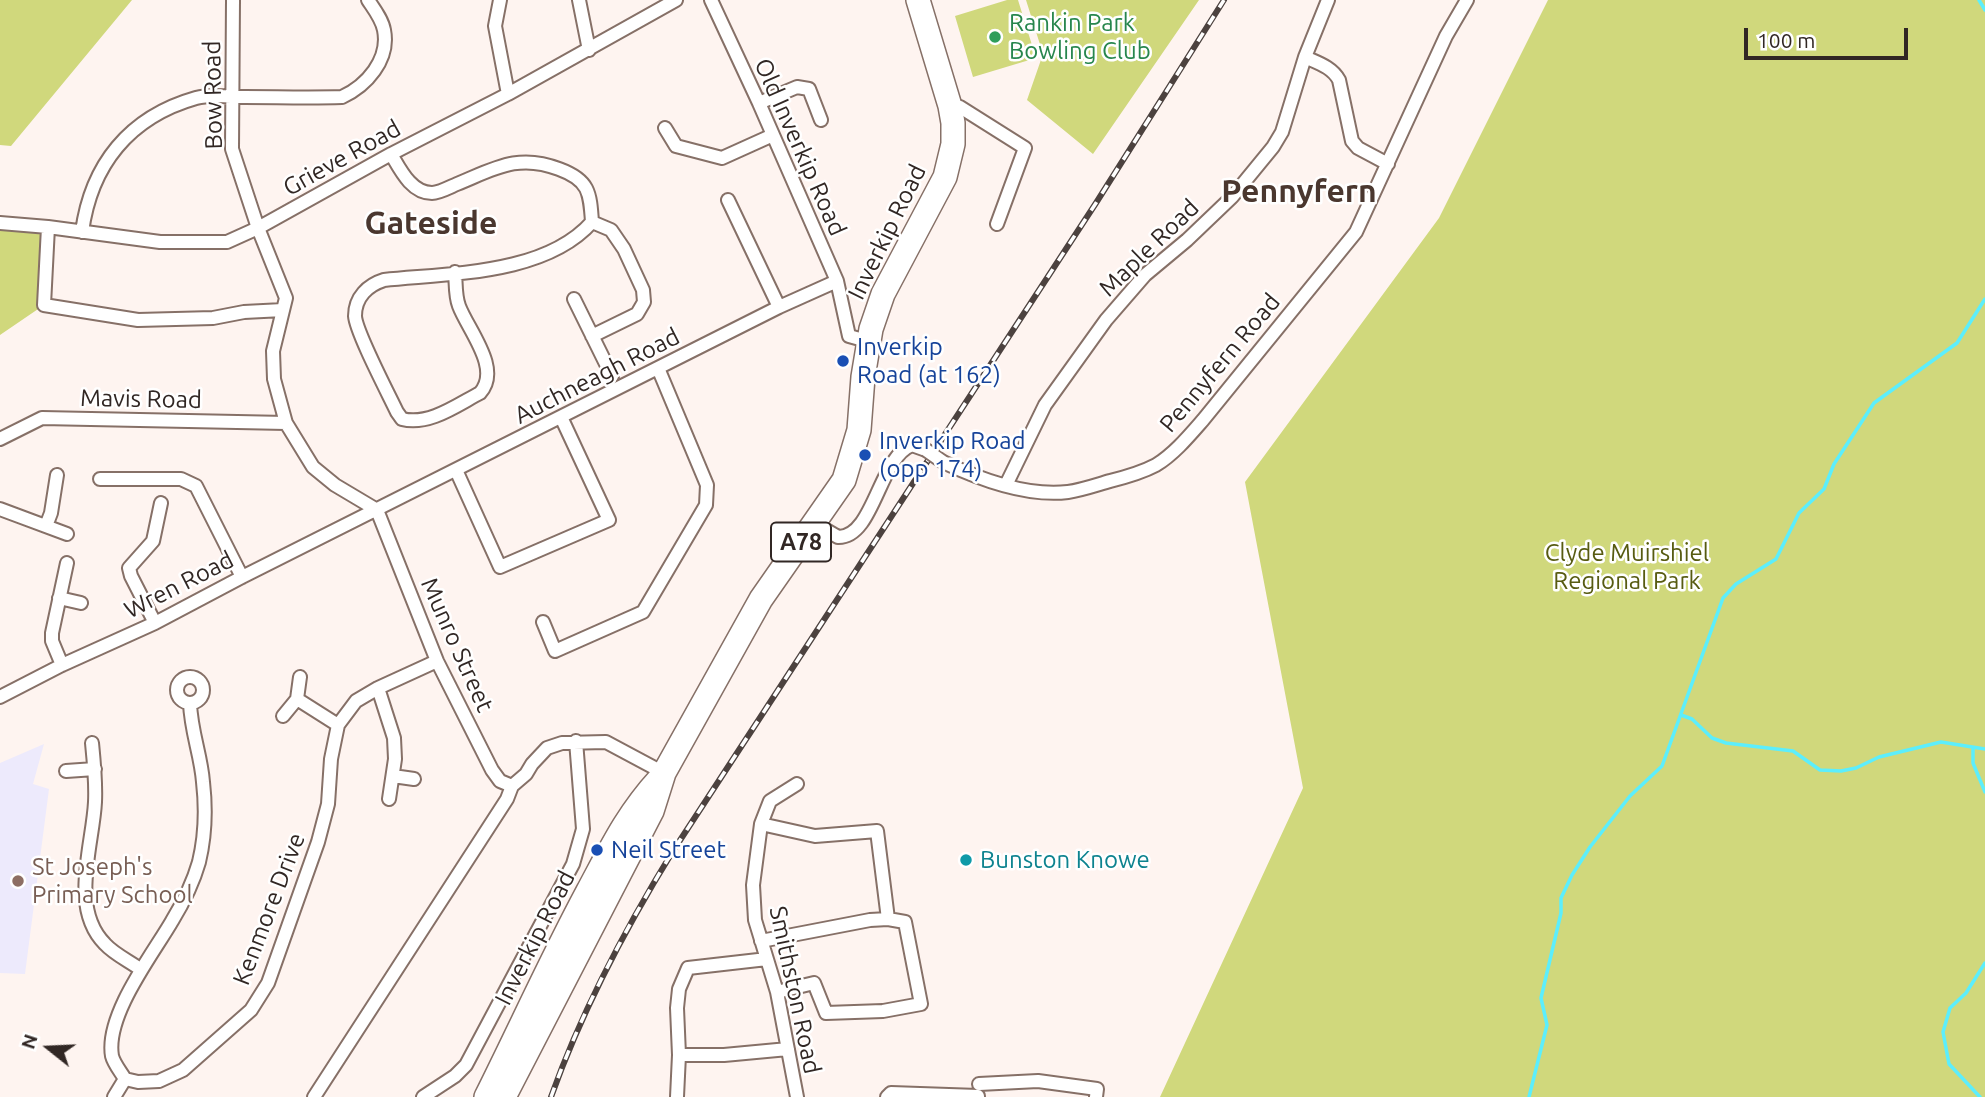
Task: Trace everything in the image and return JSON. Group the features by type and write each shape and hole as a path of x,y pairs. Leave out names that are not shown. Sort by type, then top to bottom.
{"highway":[{"name":"Inverkip Road","path":"503,1097 652,811 664,773 761,599 844,480 859,430 867,341 883,294 945,177 953,144 950,106 918,0"},
{"name":"Inverkip Road","path":"486,1097 621,828 636,803 664,773"}],"street":[{"name":"Bow Road","path":"233,0 232,149 258,228 286,298 283,310"},
{"path":"82,232 86,204 98,175 116,148 144,121 198,97 342,97 356,90 370,78 384,48 384,29 368,0"},
{"path":"490,0 508,94"},
{"path":"495,26 500,0"},
{"path":"579,0 589,50"},
{"name":"Grieve Road","path":"0,223 160,242 227,242 508,94 676,0"},
{"name":"Old Inverkip Road","path":"711,0 837,281 849,336 867,341"},
{"name":"Maple Road","path":"1006,485 1045,405 1106,320 1145,275 1188,240 1232,197 1273,146 1282,132 1305,57 1328,0"},
{"name":"Pennyfern Road","path":"814,523 838,537 849,535 858,527 896,456 912,446 926,450 943,462 973,475 1006,485 1050,492 1085,488 1139,473 1158,464 1203,421 1356,232 1447,36 1467,0"},
{"path":"1305,57 1336,74 1352,141 1357,148 1388,164"},
{"path":"759,103 803,87 808,89 821,120"},
{"path":"950,106 960,107 1025,148 997,224"},
{"path":"666,128 676,146 722,158 773,135"},
{"path":"391,154 406,178 417,189 431,193 507,164 528,161 553,166 576,175 590,192 592,222 580,235 519,264 455,272 384,281 372,284 362,294 356,305 356,322 402,419 420,421 431,418 480,393 486,387 487,364 458,303 455,272"},
{"path":"728,200 779,307"},
{"path":"592,222 611,230 624,249 643,290 644,302 637,314 592,336"},
{"path":"48,227 44,305 138,320 213,318 244,312 283,310 273,352 274,379 286,423 313,467 335,485 377,510"},
{"name":"Auchneagh Road","path":"377,510 779,307 837,281"},
{"path":"574,299 612,376"},
{"path":"543,622 555,651 643,612 706,505 707,485 658,368"},
{"path":"456,470 500,567 609,520 561,417"},
{"name":"Mavis Road","path":"0,439 42,418 286,423"},
{"path":"46,526 51,513 57,475"},
{"path":"100,479 181,479 196,486 242,577"},
{"path":"155,623 129,568 153,541 162,503"},
{"path":"0,509 67,534"},
{"name":"Wren Road","path":"0,698 377,510"},
{"name":"Munro Street","path":"377,510 437,662 492,770 500,781 512,786"},
{"path":"153,541 169,543"},
{"path":"62,665 52,641 67,563"},
{"path":"60,598 81,603"},
{"name":"Kenmore Drive","path":"125,1079 138,1082 159,1081 183,1070 251,1010 268,983 318,842 328,804 331,759 338,725 356,701 378,688 437,662"},
{"path":"283,716 297,699 300,677"},
{"path":"378,688 394,738 393,776 389,799"},
{"path":"297,699 338,725"},
{"path":"114,1097 125,1079 112,1058 112,1040 117,1019 140,969 172,921 199,862 204,828 203,781 191,727 190,703"},
{"path":"314,1097 507,799 512,786 526,774 547,748 576,741 606,742 664,773"},
{"path":"423,1097 455,1076 466,1065 573,864 583,829 576,741"},
{"path":"92,743 95,805 85,874 86,899 92,923 104,943 140,969"},
{"path":"66,771 95,769"},
{"path":"393,776 414,779"},
{"name":"Smithston Road","path":"797,784 770,801 761,824 753,885 755,920 777,992 797,1097"},
{"path":"761,824 814,836 877,831 888,919"},
{"path":"761,942 870,920 905,922 921,1004 883,1011 826,1013 814,984 777,992"},
{"path":"677,1097 677,1008 679,989 688,968 767,959"},
{"path":"679,1055 724,1055 789,1049"},
{"path":"887,1097 891,1093 979,1088 1038,1081 1097,1089 1096,1097"}],"shaded area":[{"name":"St Joseph's Primary School","path":"44,744 33,784 49,789 25,974 0,973 0,763"}],"green space":[{"path":"0,0 132,0 11,146 0,145"},
{"name":"Rankin Park Bowling Club","path":"1007,0 1018,0 1036,58 973,77 955,16"},
{"path":"1026,0 1199,0 1093,154 1027,100 1043,54"},
{"name":"Clyde Muirshiel Regional Park","path":"1548,0 1985,0 1985,1097 1160,1097 1303,788 1245,482 1439,218"},
{"path":"0,222 48,227 44,305 0,335"}],"waterway":[{"path":"1979,0 1985,10"},
{"path":"1529,1097 1547,1025 1541,998 1561,913 1561,898 1590,847 1630,796 1662,766 1723,598 1736,584 1776,559 1799,513 1824,489 1834,464 1874,403 1957,343 1985,299"},
{"path":"1681,715 1692,719 1712,738 1726,743 1793,751 1820,770 1841,771 1856,768 1879,757 1941,742 1985,749"},
{"path":"1973,748 1973,763 1985,792"},
{"path":"1980,1097 1949,1064 1943,1032 1950,1008 1966,993 1985,963"}],"railway":[{"path":"551,1097 576,1033 606,971 673,851 1096,203 1224,0"}],"place":[{"name":"Rankin Park Bowling Club","path":"995,37"},
{"name":"Inverkip Road (at 162)","path":"843,361"},
{"name":"Inverkip Road (opp 174)","path":"865,455"},
{"name":"Neil Street","path":"597,850"},
{"name":"Bunston Knowe","path":"966,860"},
{"name":"St Joseph's Primary School","path":"18,881"}],"district":[{"name":"Pennyfern","path":"1299,191"},
{"name":"Gateside","path":"431,223"}]}
